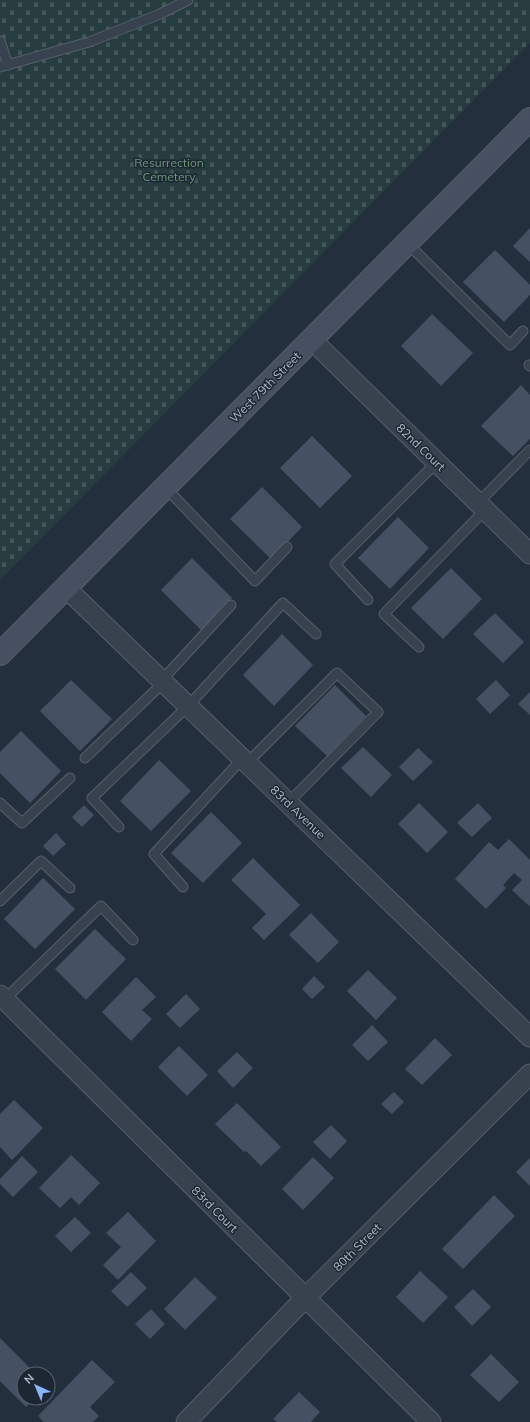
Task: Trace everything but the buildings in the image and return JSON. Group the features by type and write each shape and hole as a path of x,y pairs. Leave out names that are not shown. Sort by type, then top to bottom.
{"main road":[{"name":"West 79th Street","path":"0,654 530,119"}],"street":[{"name":"82nd Court","path":"312,340 530,554"},
{"name":"83rd Avenue","path":"66,588 530,1037"},
{"name":"83rd Court","path":"2,997 431,1422"},
{"name":"80th Street","path":"186,1422 305,1298 530,1074"}],"lane":[{"path":"0,41 4,66 89,42 160,14 188,0"},
{"path":"407,243 510,345 523,331"},
{"path":"419,647 384,614 482,506 530,450"},
{"path":"368,600 335,564 437,462"},
{"path":"165,487 255,581 287,547"},
{"path":"119,827 92,798 188,706 283,603 316,634"},
{"path":"85,758 163,681 231,605"},
{"path":"183,887 154,854 245,761 337,673 378,712 288,803"},
{"path":"0,803 22,824 70,778"},
{"path":"0,901 41,861 70,888"},
{"path":"2,997 101,906 133,940"}],"green space":[{"name":"Resurrection Cemetery","path":"0,0 530,0 530,43 0,580"}]}
